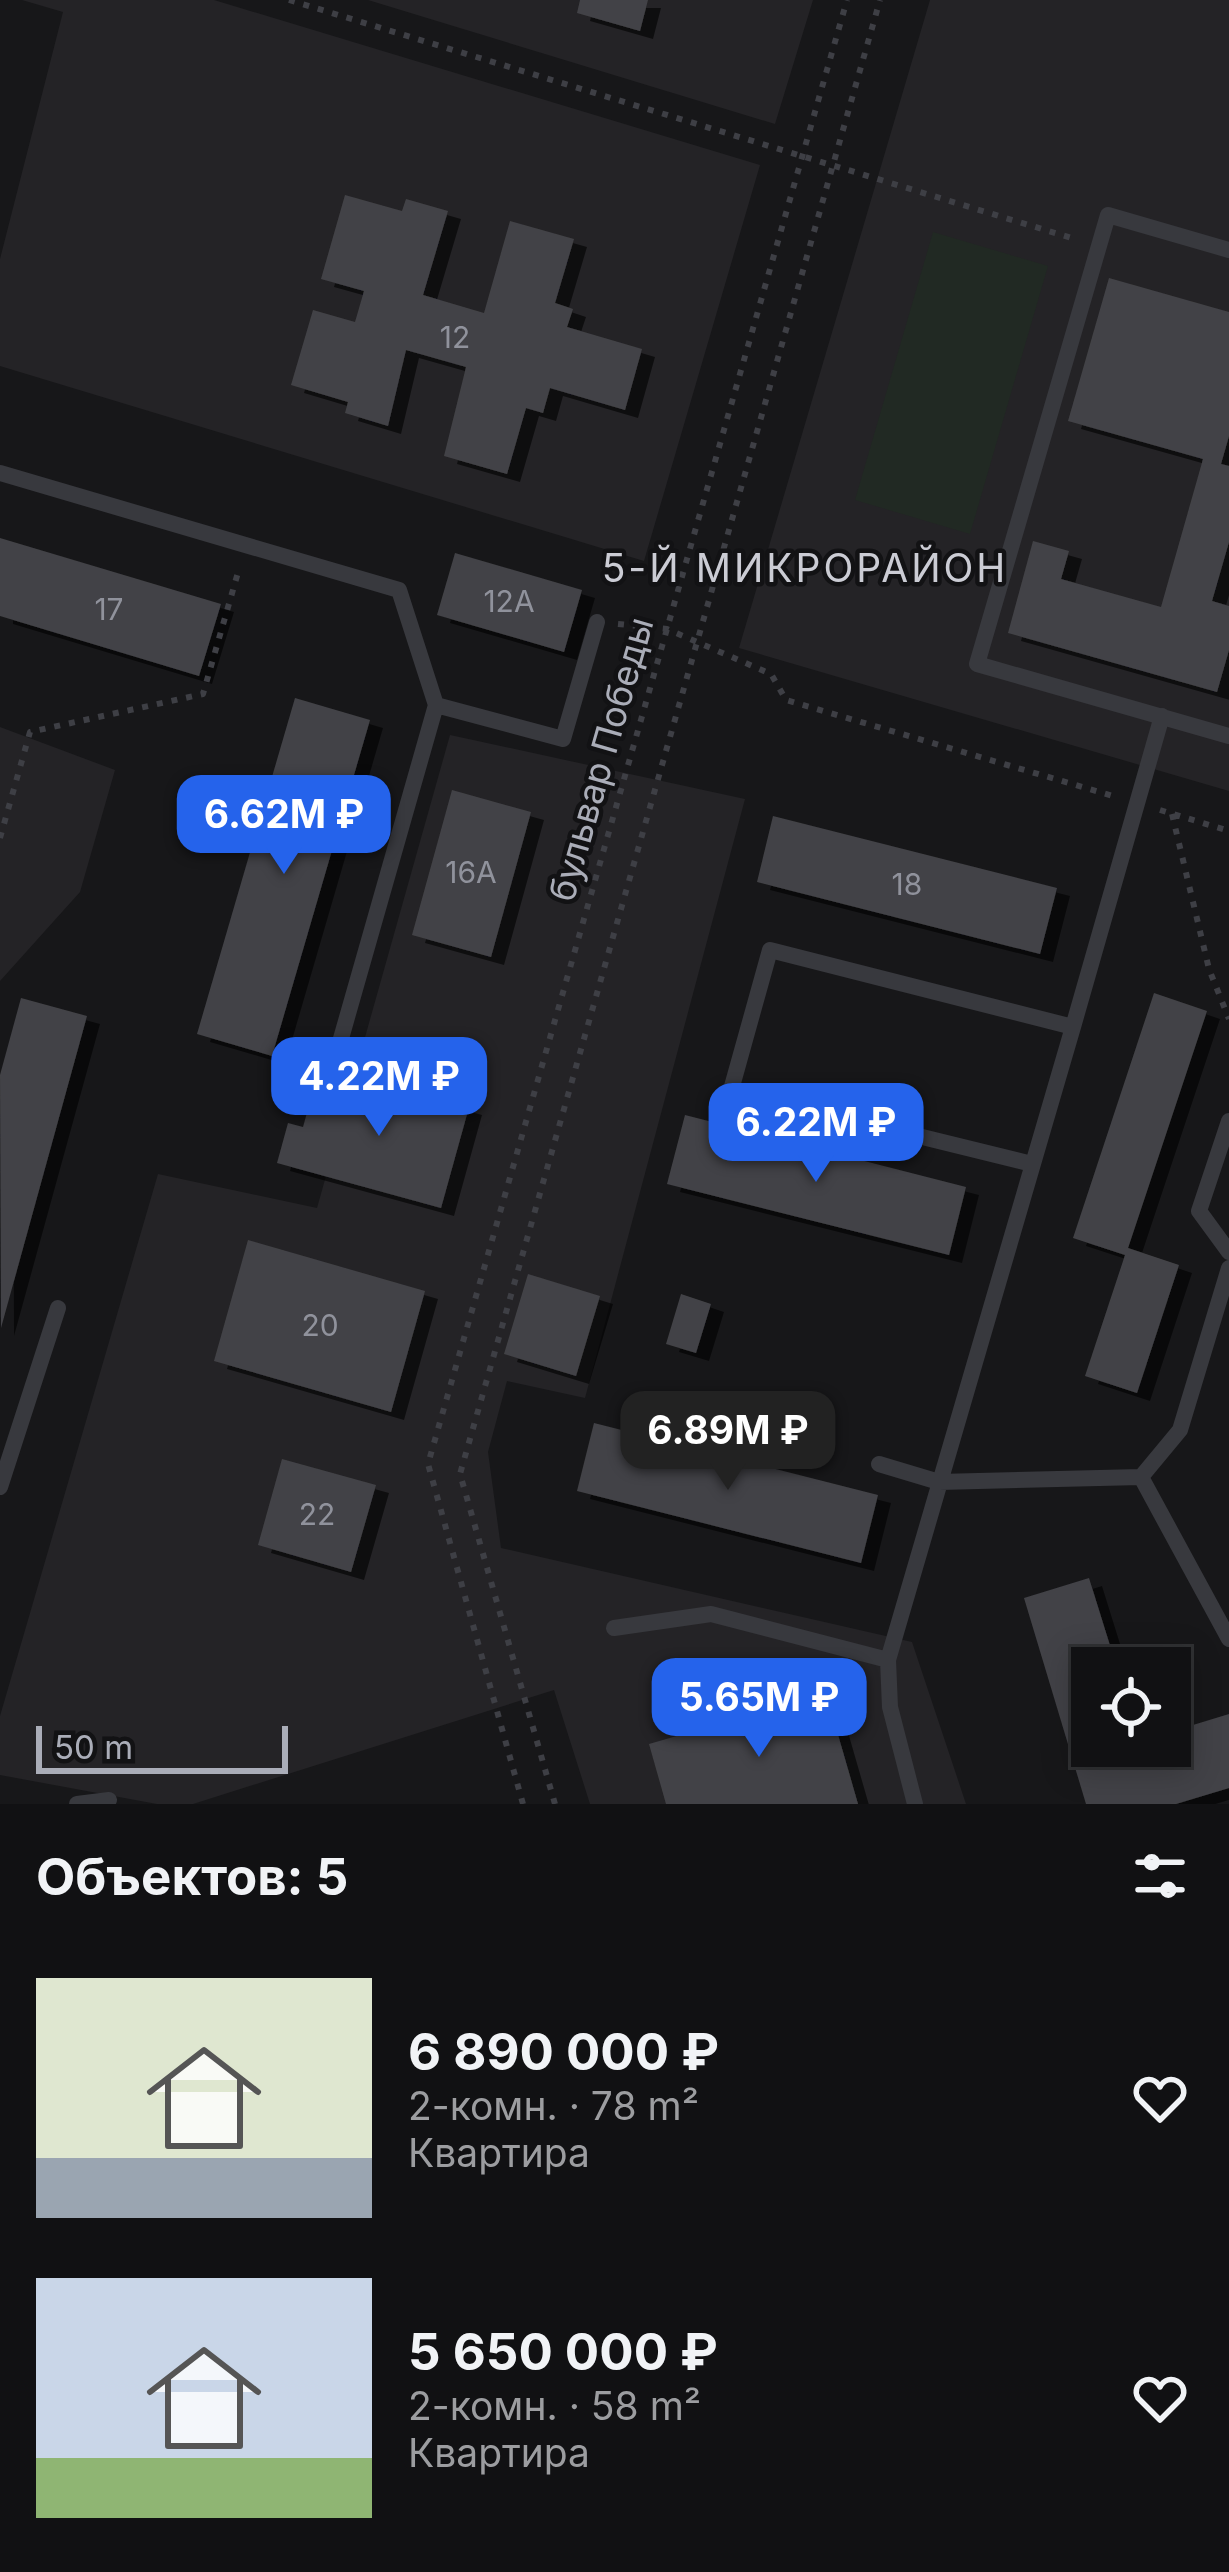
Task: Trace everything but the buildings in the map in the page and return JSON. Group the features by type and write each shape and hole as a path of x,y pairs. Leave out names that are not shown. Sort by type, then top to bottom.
{"lane":[{"path":"1229,250 1108,215 977,664 1229,736"},
{"path":"0,473 399,590 436,705 340,1042"},
{"path":"436,705 563,739 597,622"},
{"path":"915,1804 890,1707 888,1660 1162,716"},
{"path":"1032,1164 731,1090 770,950 1072,1028"},
{"path":"1229,1121 1198,1211 1229,1252"},
{"path":"879,1464 939,1482 1141,1477 1180,1430 1229,1268"},
{"path":"0,1487 58,1308"},
{"path":"1141,1477 1229,1639"},
{"path":"614,1628 710,1614 888,1660"},
{"path":"77,1804 109,1800"}],"path":[{"path":"289,0 1099,246"},
{"name":"бульвар Победы","path":"523,1804 428,1464 847,0"},
{"path":"555,1804 460,1474 880,0"},
{"path":"0,838 30,732 203,694 246,545"},
{"path":"597,622 667,629 771,674 785,700 1229,831"},
{"path":"1172,814 1209,969 1229,1018"}],"shaded area":[{"path":"22,0 214,0 760,165 644,561 0,366 0,259 63,12"},
{"path":"368,0 813,0 775,124"},
{"path":"930,0 1229,0 1229,791 739,648"},
{"path":"933,232 1048,266 970,534 855,500"},
{"path":"0,727 115,770 80,892 0,981"},
{"path":"450,735 745,799 585,1398 507,1381 488,1452 501,1548 912,1642 966,1804 590,1804 554,1690 193,1804 157,1804 0,1775 0,1716 158,1174 317,1208"}],"district":[{"name":"5-Й МИКРОРАЙОН","path":"805,568"}]}
